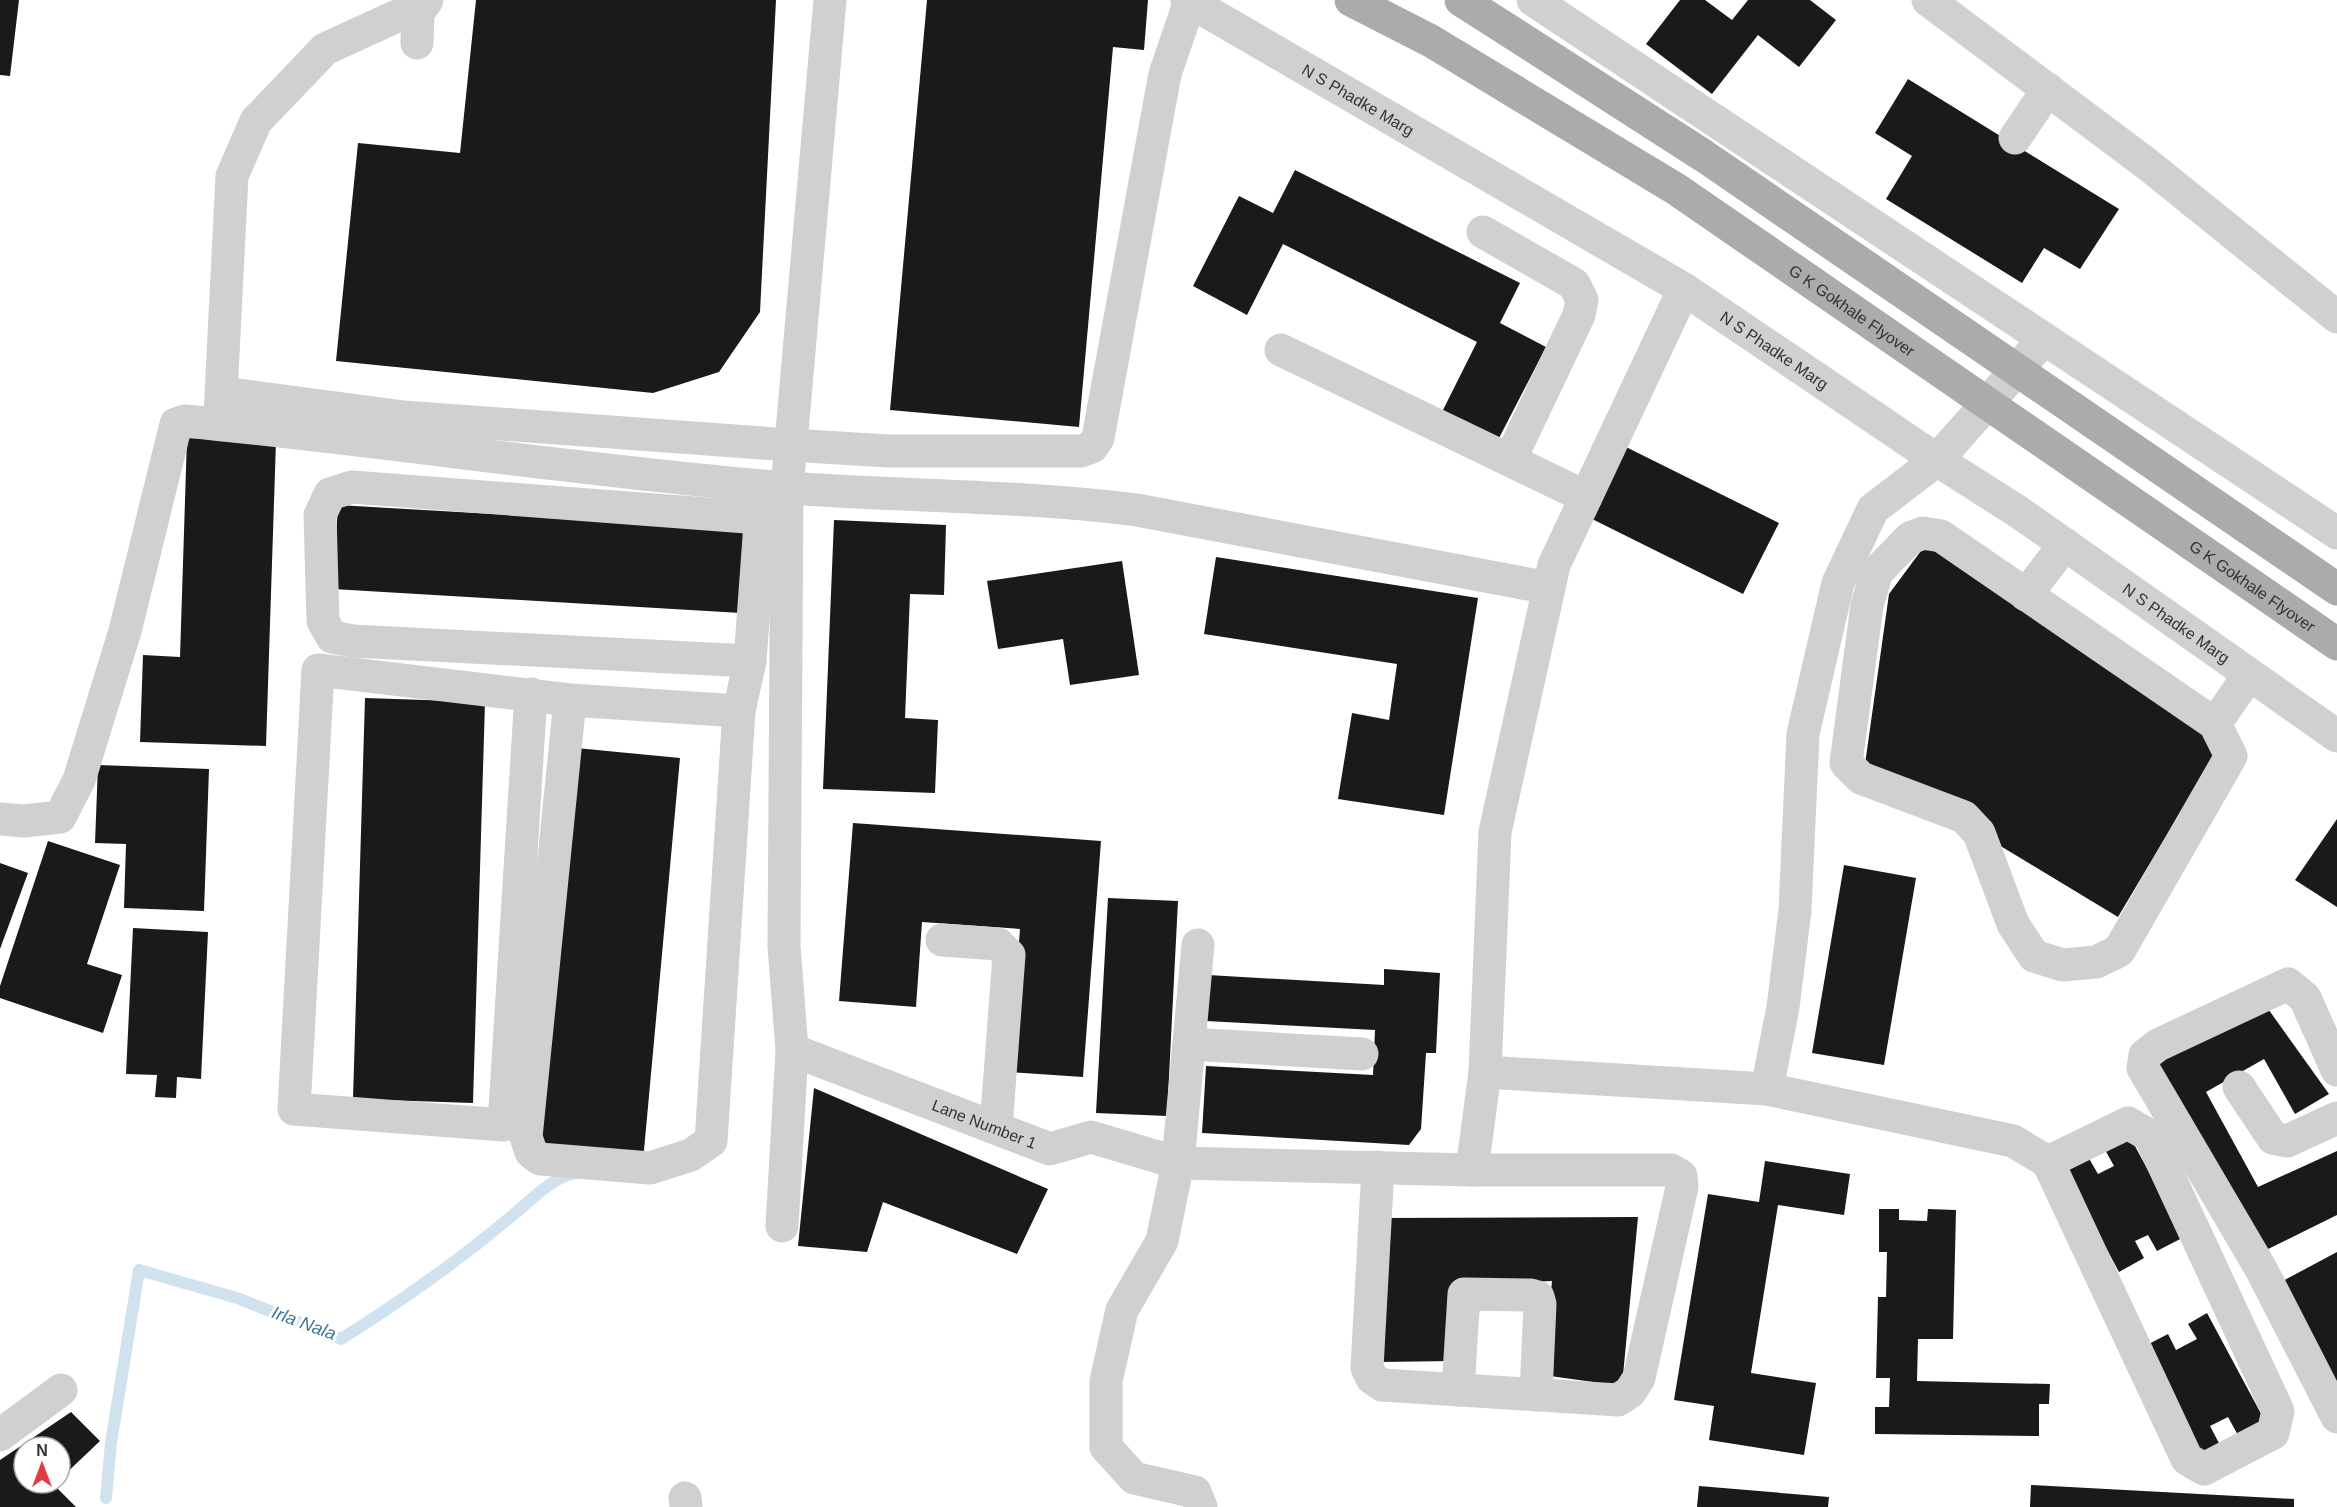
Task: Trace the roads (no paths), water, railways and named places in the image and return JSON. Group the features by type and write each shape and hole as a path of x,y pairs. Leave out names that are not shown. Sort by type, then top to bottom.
{"main road":[{"name":"G K Gokhale Flyover","path":"1351,0 1431,41 1676,189 2337,644"},
{"path":"1461,0 1704,156 2337,589"}],"street":[{"path":"570,700 526,1137 531,1152 540,1159 650,1168 691,1155 711,1141 739,711 750,661 760,518 775,487 790,445 830,0"},
{"path":"1533,0 2337,533"},
{"path":"1928,0 2146,164 2337,317"},
{"path":"0,819 24,821 60,817 79,780 125,631 176,424 220,408 404,417 888,451 1067,453 1092,447 1100,430 1165,74 1189,1"},
{"name":"N S Phadke Marg","path":"1189,1 1684,289 2065,544 2248,676 2337,736"},
{"path":"220,408 232,176 256,121 325,49 413,18"},
{"path":"2015,138 2048,90"},
{"path":"1483,232 1574,284 1582,300 1579,315 1510,460"},
{"path":"1472,1170 1485,1072 1495,832 1554,565 1684,289"},
{"path":"1767,1089 1783,1008 1795,910 1803,734 1838,583 1873,509 1937,460 2044,339"},
{"path":"1281,350 1586,496"},
{"path":"220,408 556,466 775,487 1070,501 1137,510 1549,588"},
{"path":"556,466 557,429"},
{"path":"750,661 352,641 332,637 323,621 320,515 330,494 352,487 760,518"},
{"path":"775,487 784,946 792,1050 782,1226"},
{"path":"1923,533 1941,536 2215,724 2231,756 2119,951 2096,962 2063,965 2034,956 2013,924 1979,833 1964,817 1861,778 1846,763 1867,605 1877,572 1910,538 1923,533"},
{"path":"2026,595 2065,544"},
{"path":"531,693 504,1125 294,1109 318,670 531,693 570,700 739,711"},
{"path":"2215,724 2248,676"},
{"path":"942,940 998,944 1009,955 996,1128"},
{"path":"1198,945 1178,1163 1162,1241 1122,1310 1106,1381 1106,1447 1134,1478 1195,1492 1201,1507"},
{"path":"2337,1070 2305,998 2288,984 2158,1045 2145,1055 2143,1068 2261,1269 2337,1417"},
{"path":"1189,1044 1362,1054"},
{"name":"Lane Number 1","path":"792,1050 1050,1149 1090,1137 1178,1163 1472,1170 1671,1170 1681,1176 1683,1181 1639,1378 1630,1392 1618,1400 1536,1395"},
{"path":"1485,1072 1767,1089 2013,1141 2048,1162 2187,1459 2204,1469 2273,1433 2278,1411 2150,1136 2128,1123 2048,1162"},
{"path":"2240,1087 2273,1138 2287,1141 2337,1118"},
{"path":"1378,1167 1367,1368 1372,1378 1383,1385 1458,1390 1536,1395 1540,1304 1538,1297 1464,1294 1458,1390"},
{"path":"0,1435 61,1390"}],"waterway":[{"name":"Irla Nala","path":"106,1498 111,1443 139,1270 237,1298 341,1339 437,1275 551,1184 565,1176 578,1173"}]}
